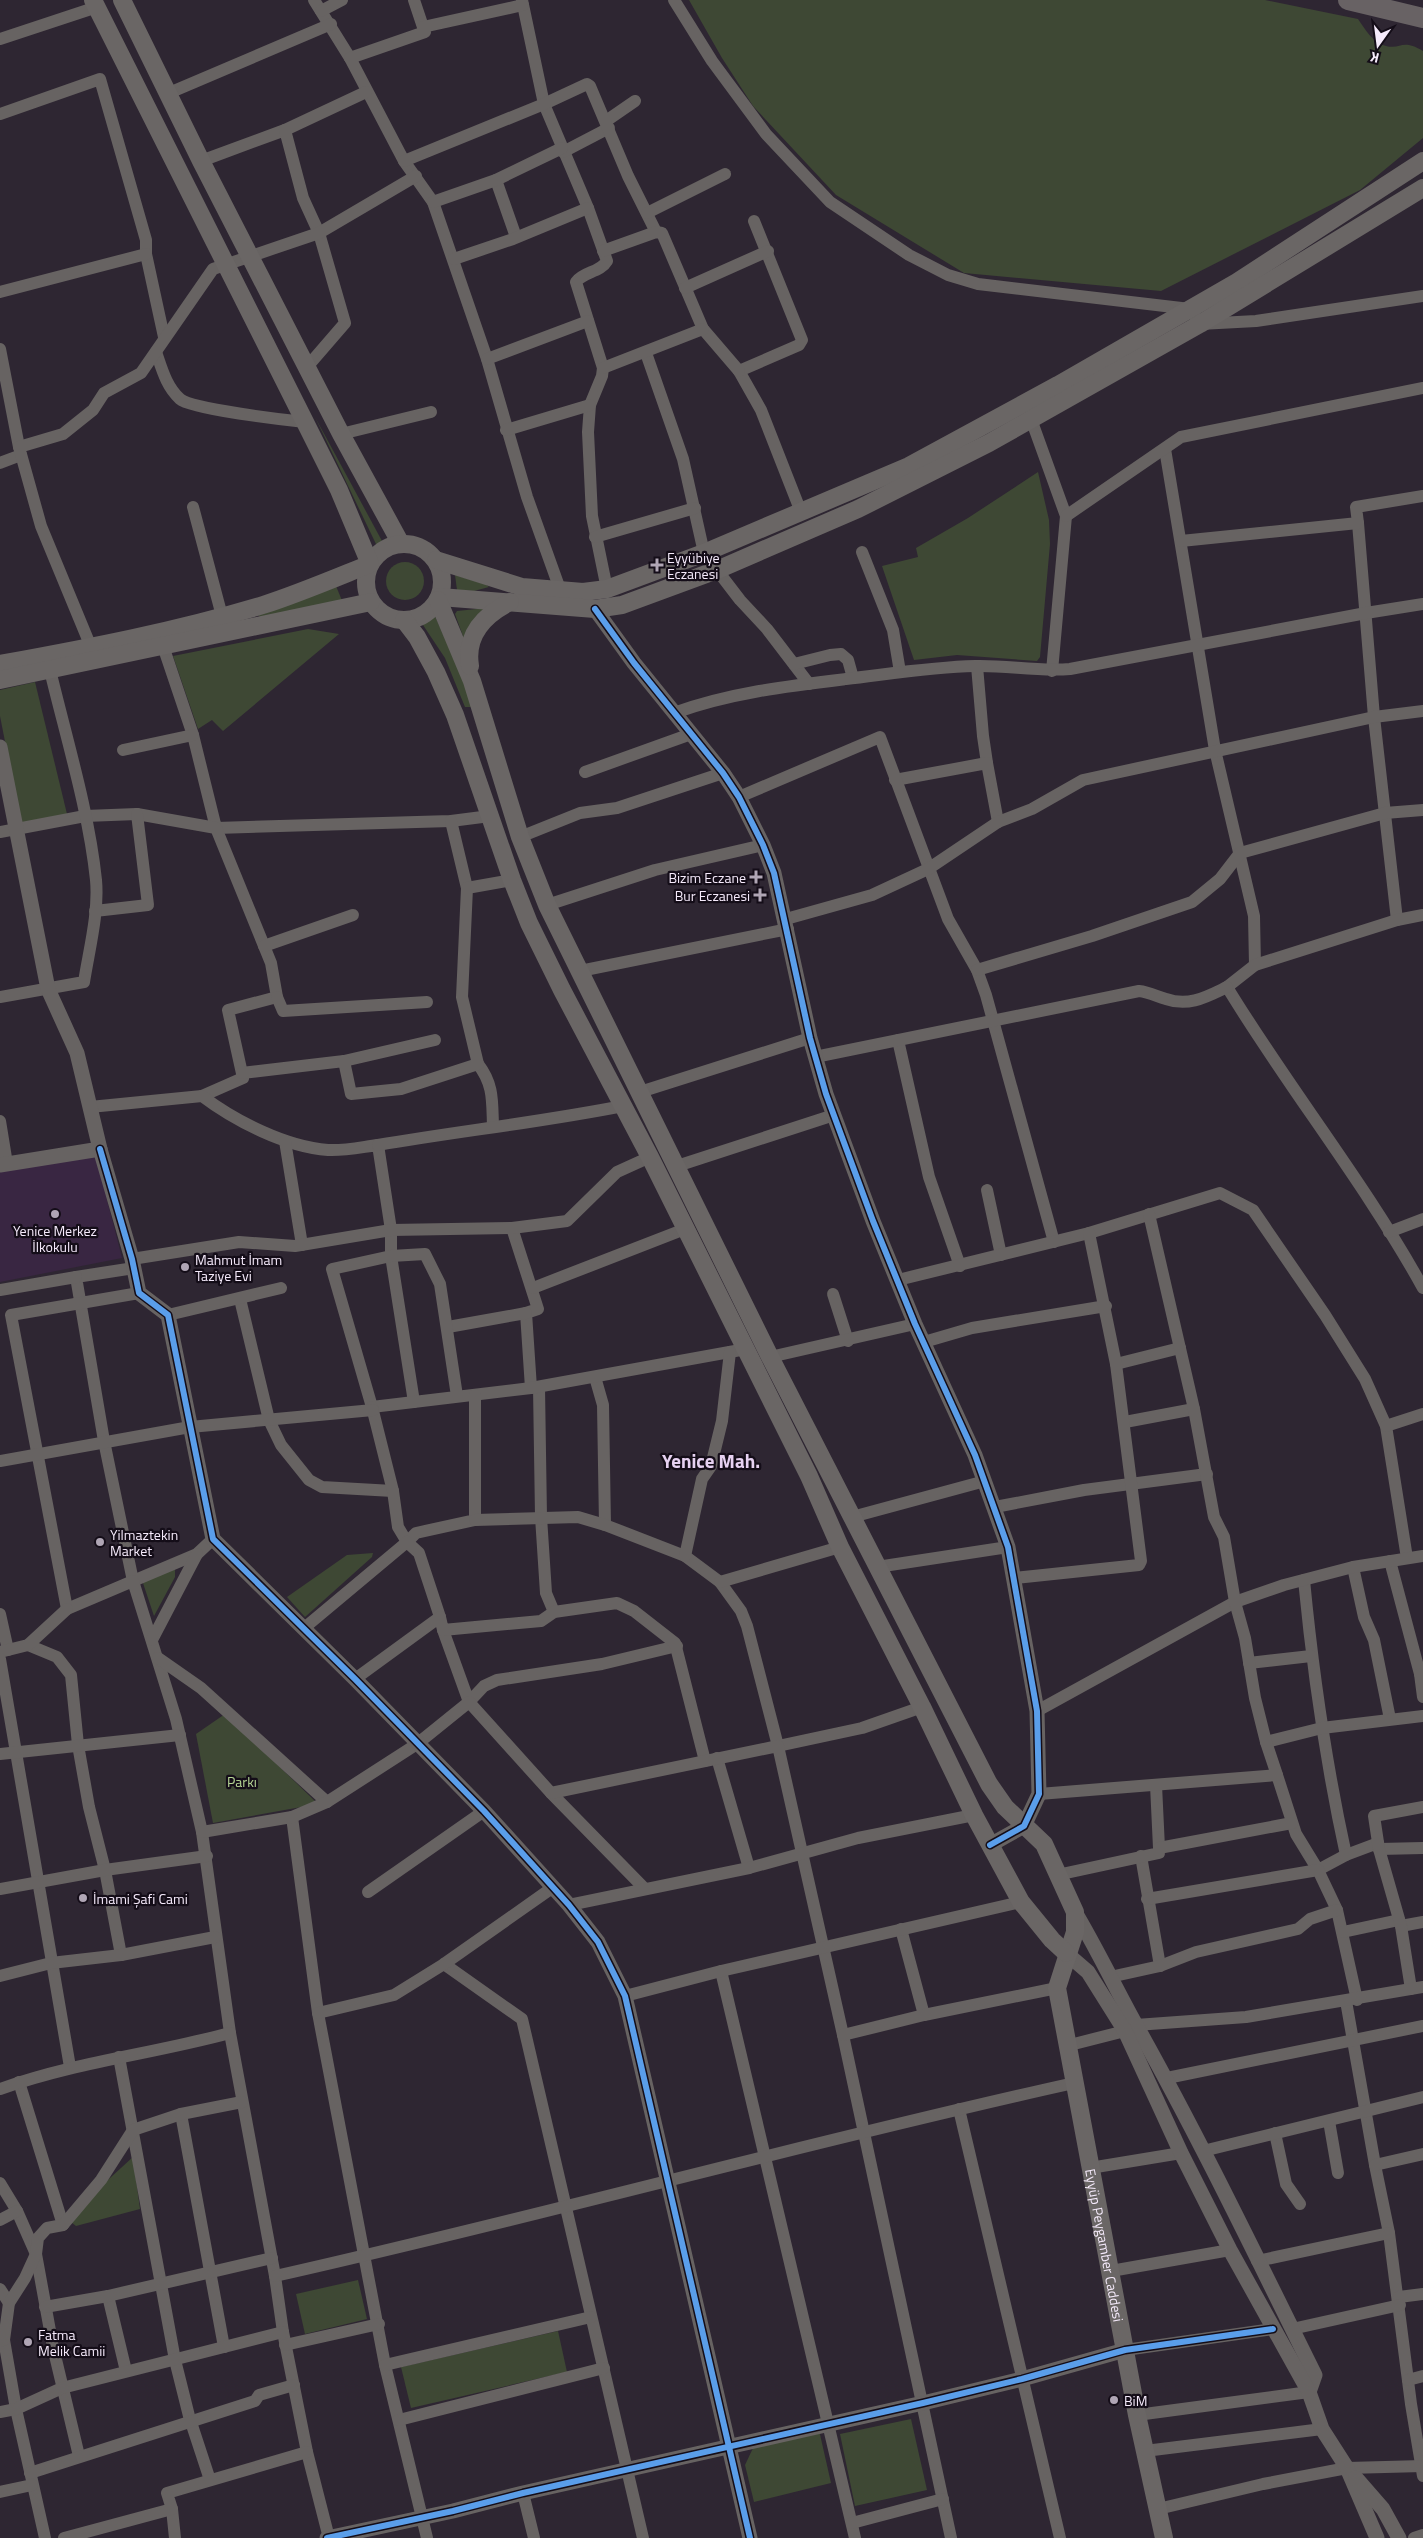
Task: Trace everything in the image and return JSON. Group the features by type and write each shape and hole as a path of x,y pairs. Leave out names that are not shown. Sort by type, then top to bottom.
{"highway":[{"path":"1348,0 1423,18"}],"main road":[{"path":"128,2 201,161 308,367 340,434 401,544"},
{"path":"95,4 339,490 370,564 366,583 371,602 382,613 404,620 424,615 439,598 443,578 436,560"},
{"path":"0,664 91,647 265,604 370,564 386,548 401,544 417,546 436,560 522,588 561,592 607,589 704,553 909,466 1058,385 1195,317 1237,282 1423,161"},
{"path":"439,598 595,610 622,605 717,570 858,509 1031,419 1195,317 1423,188"},
{"path":"439,598 472,681 520,837 546,905 770,1357 989,1784 1005,1807 1044,1844 1075,1912"},
{"path":"0,680 371,602"},
{"path":"472,681 468,658 469,644 474,634 494,610 510,602"},
{"path":"404,620 417,637 443,689 512,880 562,990 650,1157 685,1230 738,1351 809,1476 840,1547 922,1707 990,1846 1022,1902 1052,1940 1066,1953"},
{"name":"Eyyüp Peygamber Caddesi","path":"1075,1912 1074,1932 1066,1953 1057,1988 1066,2046 1111,2271 1137,2414 1164,2538"}],"street":[{"path":"314,0 320,12 331,24 404,161 433,202 487,359 506,430 527,497 561,592"},
{"path":"320,12 342,0"},
{"path":"350,58 425,32 414,0"},
{"path":"674,0 712,61 766,134 830,202 909,255 948,275 978,284 1195,317 1256,321 1423,296"},
{"path":"423,27 522,2 544,104 588,208 607,261 603,267 580,276 576,282 603,368 602,376 590,405 588,432 595,537 607,589"},
{"path":"0,39 95,4"},
{"path":"169,93 331,24"},
{"path":"0,114 100,79 146,240 146,254 164,337"},
{"path":"404,161 544,104 587,84 590,86 608,124 628,176 656,232"},
{"path":"201,161 285,130 366,92"},
{"path":"433,202 496,180 563,150 608,124 635,101"},
{"path":"285,130 303,198 319,233 344,323 308,367"},
{"path":"647,213 725,174"},
{"path":"0,463 20,452 63,434 93,410 104,393 141,373 213,268 319,233 416,176"},
{"path":"496,180 516,237"},
{"path":"454,259 588,208"},
{"path":"739,371 799,345 802,340 768,251 754,221"},
{"path":"603,251 656,232 662,233 703,329 739,371 760,410 801,512"},
{"path":"686,288 768,251"},
{"path":"0,292 146,254"},
{"path":"487,359 588,321"},
{"path":"603,368 646,353 703,329"},
{"path":"0,349 20,452 41,526 91,647"},
{"path":"156,352 168,387 182,402 305,422"},
{"path":"646,353 683,459 704,553"},
{"path":"1066,516 1181,437 1423,388"},
{"path":"506,430 590,405"},
{"path":"340,434 431,412"},
{"path":"1031,419 1060,492 1066,516 1052,671"},
{"path":"1165,449 1215,750 1254,916 1255,965"},
{"path":"1397,920 1374,717 1356,507 1423,496"},
{"path":"193,507 222,616"},
{"path":"595,537 695,508"},
{"path":"1181,541 1358,523"},
{"path":"862,552 893,630 900,672"},
{"path":"717,570 740,600 767,629 809,684"},
{"path":"674,713 694,706 742,695 900,672 977,666 1052,671 1423,604"},
{"path":"595,610 634,663 723,774 739,797 763,845 773,868 787,924 810,1038 834,1116 915,1324 985,1481 1008,1547 1037,1712 1040,1794 1024,1826 990,1846"},
{"path":"163,646 192,735 216,828 271,963 277,997 283,1011 427,1002"},
{"path":"794,664 841,654 848,660 853,678"},
{"path":"977,666 983,736 998,822"},
{"path":"0,997 84,982 95,911 96,881 85,816 50,670"},
{"path":"580,971 787,924 872,895 928,868 998,822 1032,809 1083,780 1374,717 1423,711"},
{"path":"585,772 691,734"},
{"path":"123,750 192,735"},
{"path":"739,797 880,737 948,919 977,970 993,1021 1054,1242"},
{"path":"0,748 48,989 77,1053 139,1293 168,1315 212,1539 355,1679 484,1812 569,1905 598,1942 625,1996 750,2538"},
{"path":"895,780 987,762"},
{"path":"520,837 580,813 616,808 723,774"},
{"path":"977,970 1092,936 1192,902 1220,879 1240,853 1385,813 1423,810"},
{"path":"0,832 85,816 137,814 216,828 451,821 490,816"},
{"path":"95,911 148,905 137,814"},
{"path":"451,821 467,888 462,997 478,1064 488,1078 492,1093 493,1126"},
{"path":"546,905 655,870 763,845"},
{"path":"467,888 512,880"},
{"path":"264,946 353,915"},
{"path":"815,1057 1139,991 1150,992 1168,1000 1196,1002 1226,987 1255,965 1397,920 1423,915"},
{"path":"1226,987 1255,1034 1389,1232 1423,1288"},
{"path":"90,1107 202,1096 243,1078 228,1010 277,997"},
{"path":"640,1092 810,1038"},
{"path":"242,1073 344,1061 435,1040"},
{"path":"898,1040 929,1176 960,1266"},
{"path":"344,1061 351,1094 401,1089 478,1064"},
{"path":"202,1096 227,1115 285,1141 329,1150 378,1145 493,1126 544,1121 623,1106"},
{"path":"677,1166 834,1116"},
{"path":"0,1121 4,1165 100,1148"},
{"path":"285,1141 302,1245"},
{"path":"378,1145 391,1230 391,1256 414,1402"},
{"path":"0,1290 76,1277 239,1242 302,1245 391,1230 512,1228 567,1221 618,1172 650,1157"},
{"path":"987,1190 1000,1255"},
{"path":"898,1280 1089,1233 1220,1193 1253,1210 1325,1314 1364,1378 1386,1426 1407,1558"},
{"path":"1149,1214 1194,1409 1214,1517 1224,1537 1234,1602 1245,1638 1266,1742 1296,1834 1318,1870 1337,1910 1343,1932 1351,2000 1353,2039 1389,2233 1408,2380 1423,2470 1347,2468 1263,2484 1158,2509"},
{"path":"1389,1232 1423,1219"},
{"path":"448,1327 526,1313 538,1309 533,1288 512,1228"},
{"path":"533,1288 685,1230"},
{"path":"1014,1578 1139,1565 1141,1561 1130,1484 1125,1422 1116,1364 1106,1306 1089,1233"},
{"path":"457,1396 440,1284 425,1254 391,1256 332,1269 372,1408 393,1491 398,1527 407,1542 419,1553 443,1630 469,1702 551,1793 645,1889"},
{"path":"76,1277 104,1441 133,1581 180,1735 207,1856 215,1938 242,2102 272,2258 284,2338 307,2452 328,2538 423,2518 523,2492 923,2403 1022,2379 1125,2350 1273,2329"},
{"path":"168,1315 281,1288"},
{"path":"67,1609 39,1453 6,1316 81,1301 139,1293"},
{"path":"833,1294 848,1341"},
{"path":"240,1299 269,1420 281,1445 309,1480 315,1484 328,1488 393,1491"},
{"path":"924,1342 972,1328 1106,1306"},
{"path":"526,1313 535,1387 546,1593 554,1612"},
{"path":"770,1357 848,1341 915,1324"},
{"path":"1116,1364 1180,1348"},
{"path":"0,1461 190,1426 269,1420 535,1387 738,1351 711,1466 702,1479 685,1556"},
{"path":"595,1377 603,1405 605,1525"},
{"path":"475,1395 475,1520"},
{"path":"1125,1422 1194,1409"},
{"path":"1386,1426 1423,1414"},
{"path":"995,1507 1130,1484 1207,1474"},
{"path":"852,1517 985,1481"},
{"path":"303,1629 416,1533 475,1520 541,1517 578,1517 605,1525 685,1556 720,1582 741,1611 747,1626 778,1746 864,2131 951,2538"},
{"path":"152,1640 197,1554 212,1539"},
{"path":"720,1582 840,1547"},
{"path":"877,1567 1008,1547"},
{"path":"3,1654 28,1645 67,1609 197,1554"},
{"path":"1037,1712 1234,1602 1304,1580 1354,1567 1423,1556"},
{"path":"1390,1560 1422,1674 1423,1698"},
{"path":"1354,1567 1364,1617 1374,1640 1390,1719"},
{"path":"1304,1580 1311,1656 1330,1784 1346,1855"},
{"path":"443,1630 541,1621 554,1612 617,1604 634,1611 677,1646 711,1760 749,1868"},
{"path":"355,1679 440,1616"},
{"path":"1,1623 3,1654 37,1883 70,2067"},
{"path":"28,1645 57,1657 71,1675 78,1744 89,1808 105,1870 121,1955"},
{"path":"202,1832 292,1817 327,1802 417,1744 469,1702 484,1686 497,1680 602,1664 677,1646"},
{"path":"1249,1663 1311,1656"},
{"path":"158,1658 201,1688 327,1802"},
{"path":"551,1793 862,1728 922,1707"},
{"path":"1266,1742 1322,1728 1423,1716"},
{"path":"0,1754 78,1744 180,1735"},
{"path":"1040,1794 1277,1775"},
{"path":"1057,1875 1159,1853 1156,1785"},
{"path":"1066,2046 1130,2028 1246,2016 1417,1988 1378,1846 1374,1816 1423,1807"},
{"path":"368,1892 484,1812"},
{"path":"569,1905 749,1868 858,1838 974,1815"},
{"path":"292,1817 318,2013 379,2324 385,2364 428,2538"},
{"path":"1159,1848 1292,1823"},
{"path":"1147,1899 1318,1870 1346,1855 1378,1846 1423,1848"},
{"path":"0,1889 105,1870 207,1856"},
{"path":"1141,1856 1160,1966"},
{"path":"318,2013 394,1995 444,1964 552,1888"},
{"path":"625,1996 721,1971 1022,1902"},
{"path":"1110,1977 1160,1966 1196,1952 1298,1929 1310,1919 1337,1910"},
{"path":"1075,1912 1103,1959 1181,2153 1230,2250 1309,2392 1322,2429 1347,2468 1383,2509 1399,2538"},
{"path":"1343,1932 1400,1923 1423,1922"},
{"path":"901,1929 924,2015"},
{"path":"0,1976 51,1963 121,1955 215,1938"},
{"path":"1066,1953 1088,1972 1167,2078 1315,2375 1309,2392"},
{"path":"444,1964 522,2019 644,2538"},
{"path":"721,1971 855,2538"},
{"path":"843,2035 924,2015 1057,1988"},
{"path":"1167,2078 1423,2026"},
{"path":"0,2089 70,2067 184,2046 230,2033"},
{"path":"119,2057 175,2360 210,2480"},
{"path":"19,2082 63,2225"},
{"path":"275,2276 487,2227 666,2180 959,2108 1074,2083"},
{"path":"1203,2151 1423,2097"},
{"path":"45,2538 2,2341 9,2303 25,2278 36,2254 38,2238 47,2228 63,2225 101,2180 133,2130 181,2114 242,2102"},
{"path":"959,2108 1060,2538"},
{"path":"181,2114 224,2347"},
{"path":"1329,2121 1338,2173"},
{"path":"1275,2134 1286,2184 1300,2204"},
{"path":"1090,2168 1181,2153"},
{"path":"1375,2165 1423,2154"},
{"path":"0,2183 17,2211 36,2254 62,2388 79,2456"},
{"path":"0,2220 17,2211"},
{"path":"1257,2261 1389,2233"},
{"path":"1111,2271 1230,2250"},
{"path":"45,2307 108,2296 272,2258"},
{"path":"0,2289 9,2303"},
{"path":"1292,2329 1423,2294"},
{"path":"108,2296 126,2371"},
{"path":"385,2364 591,2317"},
{"path":"0,2412 16,2409 62,2388 224,2347 379,2324"},
{"path":"399,2420 604,2368"},
{"path":"1408,2380 1423,2376"},
{"path":"0,2492 79,2456 192,2422 255,2401 259,2395 294,2385"},
{"path":"1137,2414 1309,2392"},
{"path":"1145,2451 1322,2429"},
{"path":"175,2538 172,2508 167,2493 307,2452"},
{"path":"1347,2468 1377,2538"},
{"path":"523,2492 534,2538"},
{"path":"852,2523 943,2499"},
{"path":"64,2538 172,2508"},
{"path":"1414,2538 1423,2535"}],"shaded area":[{"name":"Yenice Merkez İlkokulu","path":"95,1153 122,1258 0,1282 0,1170"}],"green space":[{"path":"689,0 1265,0 1358,19 1370,35 1381,44 1391,47 1410,45 1423,51 1423,138 1360,190 1161,291 964,273 836,195 753,106 722,58"},
{"path":"315,417 382,541 380,544 376,544"},
{"path":"1038,472 1049,520 1050,544 1040,657 1037,661 957,655 914,660 882,566 918,557 916,548 968,518"},
{"path":"405,562 419,567 424,581 419,595 405,600 391,595 386,581 391,567"},
{"path":"455,575 489,587 474,591 457,590"},
{"path":"336,586 343,603 262,619 258,615"},
{"path":"486,608 464,639 455,614 457,611"},
{"path":"435,616 474,704 471,707 465,707 445,658 423,625 422,622"},
{"path":"308,629 339,634 223,731 212,720 198,729 173,656"},
{"path":"35,682 67,814 21,823 0,716 0,690"},
{"path":"373,1553 372,1557 305,1617 287,1597 347,1555"},
{"path":"175,1567 175,1577 154,1616 142,1580"},
{"name":"Parkı","path":"225,1714 318,1804 213,1823 196,1734"},
{"path":"133,2157 140,2209 76,2226 71,2222 87,2199"},
{"path":"358,2280 367,2319 305,2334 296,2294"},
{"path":"558,2331 567,2372 411,2408 401,2367"},
{"path":"911,2419 927,2490 855,2506 840,2434"},
{"path":"819,2430 831,2483 754,2502 745,2465 754,2446"}],"cycle path":[{"path":"595,609 634,663 723,773 739,797 763,845 774,873 810,1038 826,1094 873,1221 915,1324 975,1455 1008,1547 1037,1711 1039,1794 1024,1826 990,1845"},
{"path":"100,1149 132,1259 139,1293 168,1315 213,1539 355,1679 484,1811 569,1905 598,1942 625,1996 750,2538"},
{"path":"327,2538 453,2511 523,2493 923,2403 1022,2379 1125,2350 1273,2329"}],"place":[{"name":"Eyyübiye Eczanesi","path":"657,565"},
{"name":"Bizim Eczane","path":"756,877"},
{"name":"Bur Eczanesi","path":"760,895"},
{"name":"Yenice Merkez İlkokulu","path":"55,1214"},
{"name":"Mahmut İmam Taziye Evi","path":"185,1267"},
{"name":"Yilmaztekin Market","path":"100,1542"},
{"name":"İmami Şafi Cami","path":"83,1898"},
{"name":"Fatma Melik Camii","path":"28,2342"},
{"name":"BiM","path":"1114,2400"}],"district":[{"name":"Yenice Mah.","path":"711,1460"}]}
